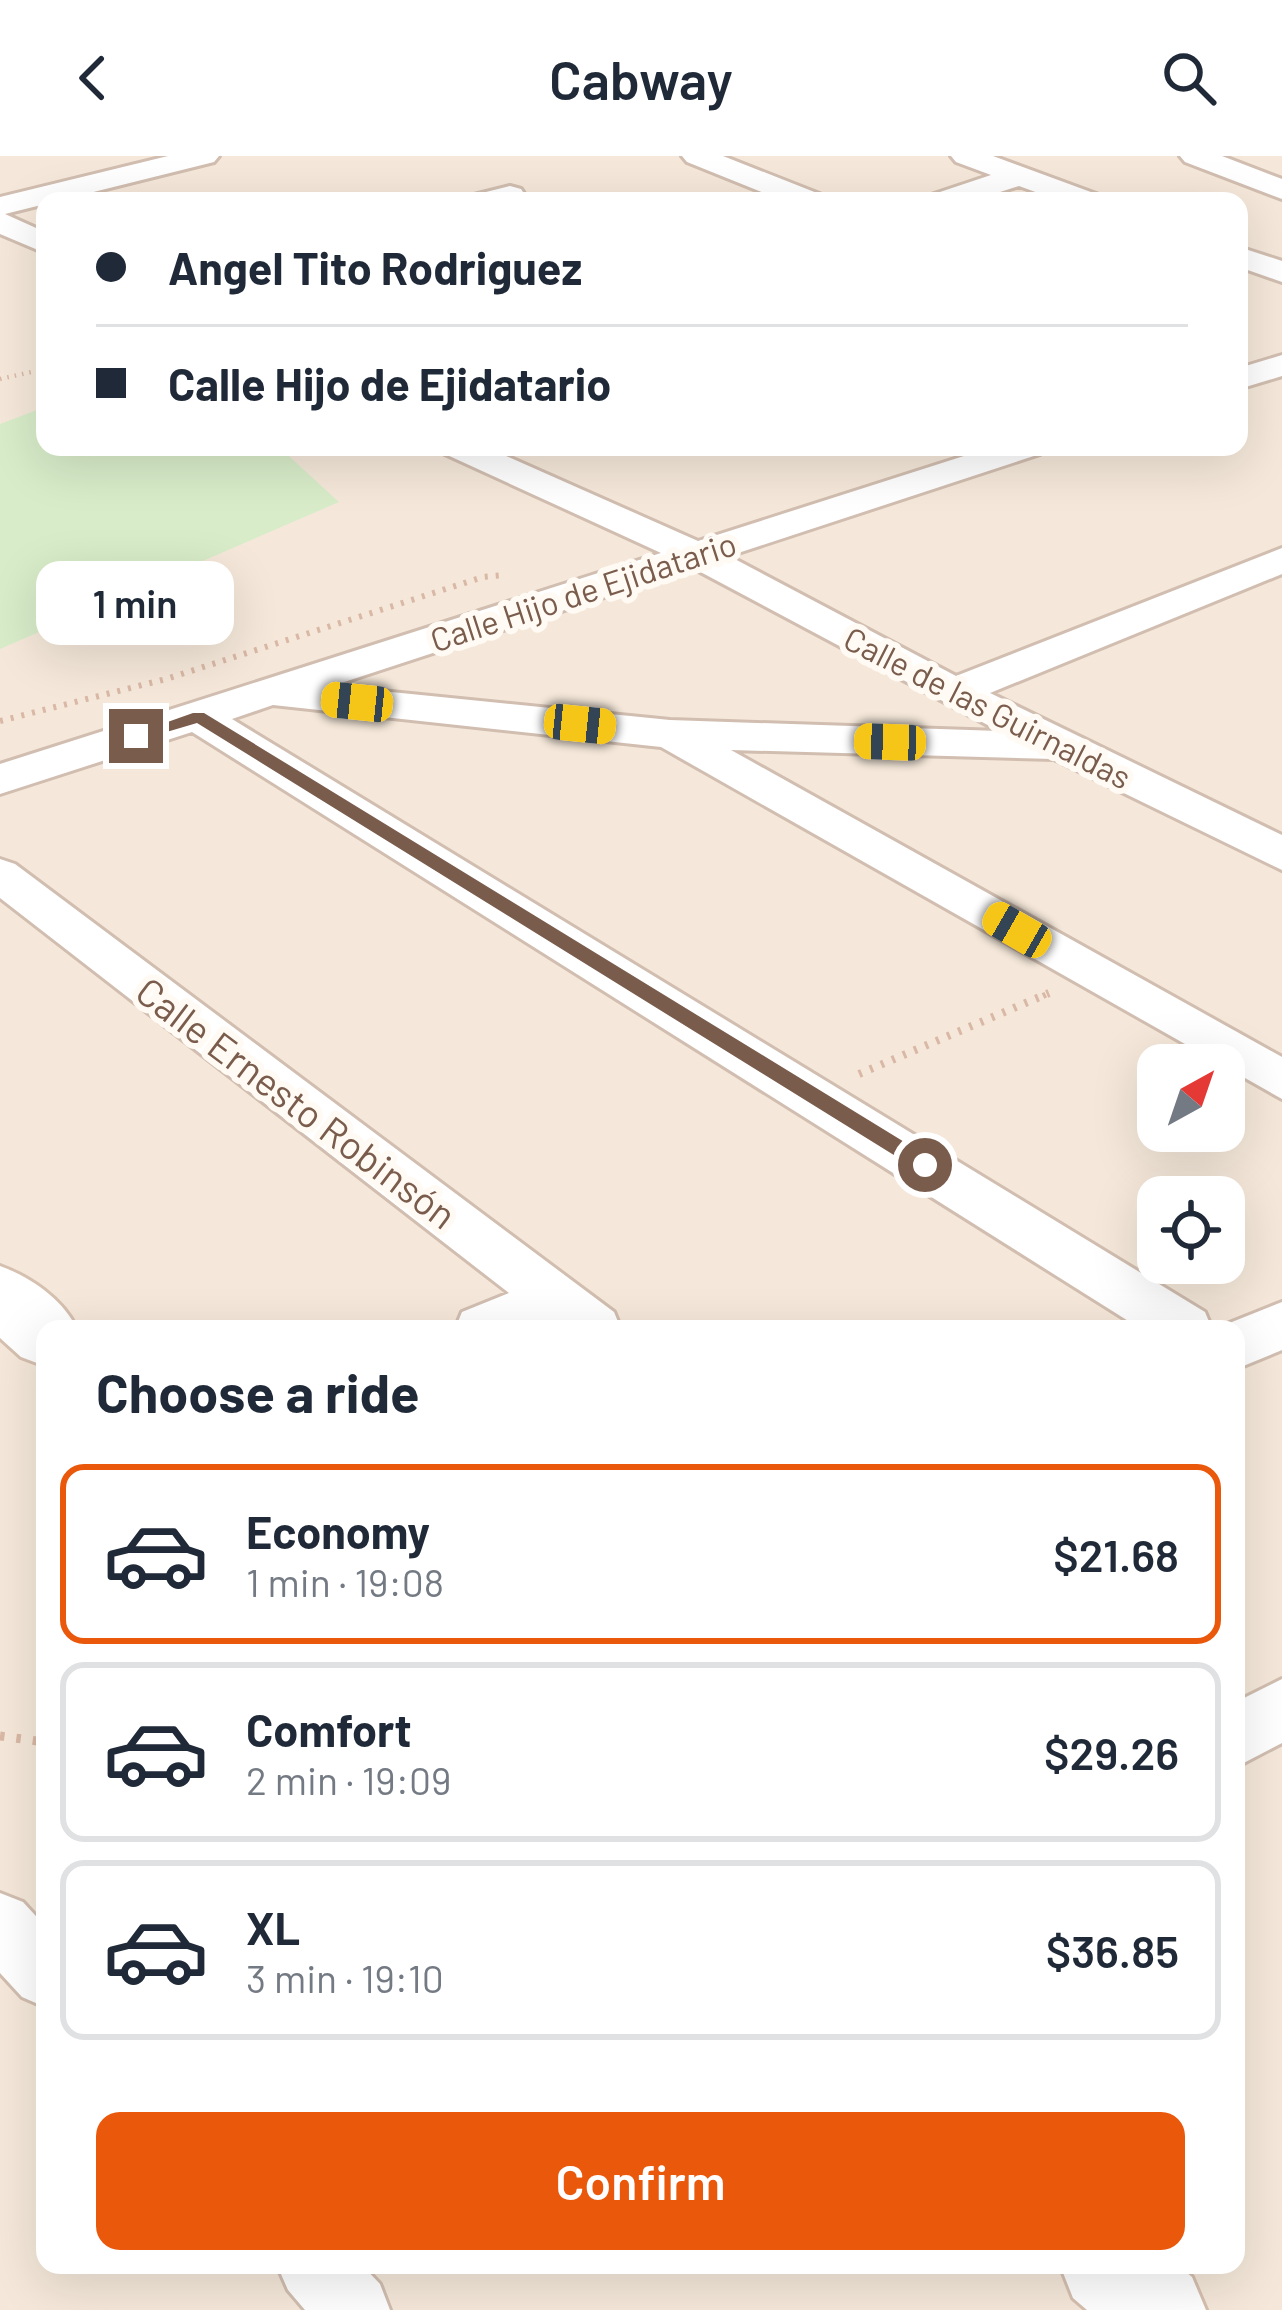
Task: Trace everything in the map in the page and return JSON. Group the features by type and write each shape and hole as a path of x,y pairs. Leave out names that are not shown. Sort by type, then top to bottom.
{"street":[{"path":"57,192 204,156"},
{"path":"697,156 788,192"},
{"path":"965,156 1063,192"},
{"path":"1195,156 1282,190"},
{"path":"969,192 1019,176"},
{"path":"0,206 36,197"},
{"path":"0,222 36,240"},
{"path":"1248,259 1282,272"},
{"name":"Calle de las Guirnaldas","path":"475,456 696,554 954,692 1282,854"},
{"name":"Calle Hijo de Ejidatario","path":"0,779 1000,456"},
{"path":"954,692 1282,560"},
{"path":"268,693 670,734 1066,748"},
{"path":"199,717 1172,1320"},
{"path":"670,734 1282,1079"},
{"path":"1237,832 1282,813"},
{"name":"Calle Ernesto Robinsón","path":"0,875 575,1314"},
{"path":"537,1320 575,1314"},
{"path":"1245,1341 1282,1325"},
{"path":"1245,1731 1282,1709"},
{"path":"0,1925 36,1964"},
{"path":"321,2274 355,2310"},
{"path":"1117,2274 1159,2310"}],"path":[{"path":"0,379 36,371"},
{"path":"813,1094 1094,974"},
{"path":"0,1736 36,1741"}],"shaded area":[{"path":"0,156 1282,156 1282,2310 0,2310"}],"green space":[{"path":"36,410 36,456 289,456 339,502 0,649 0,424"}],"route":[{"path":"136,736 199,717 925,1165"}]}
